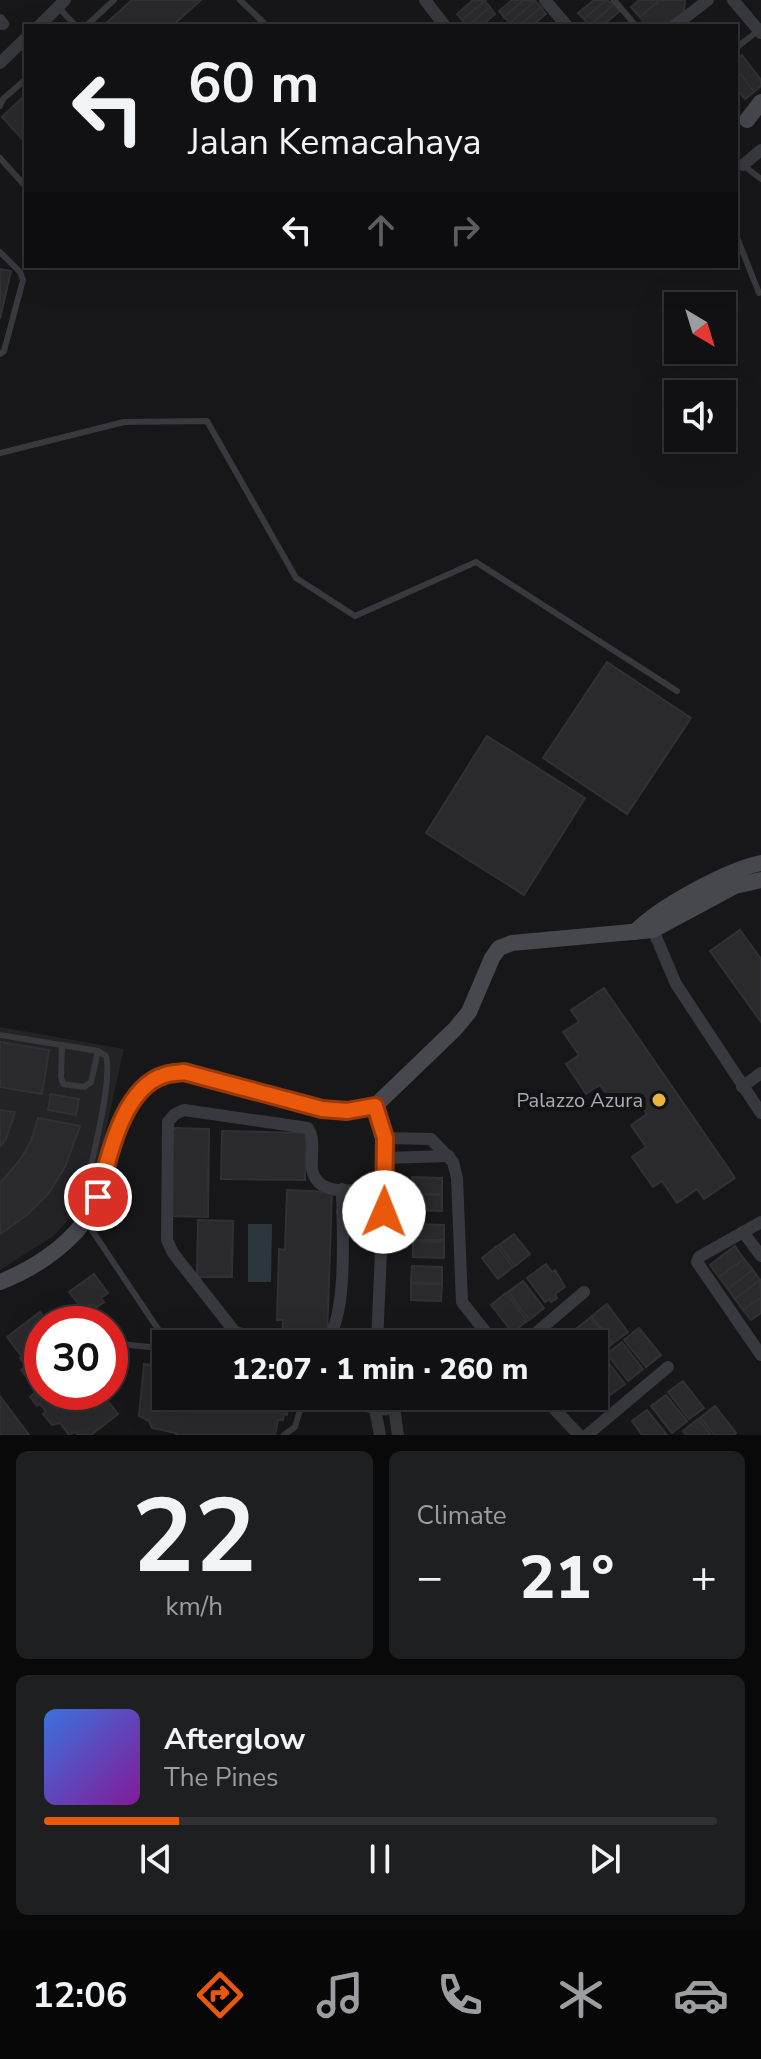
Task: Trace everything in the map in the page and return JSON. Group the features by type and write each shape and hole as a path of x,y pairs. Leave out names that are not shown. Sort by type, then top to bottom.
{"street":[{"path":"425,0 443,24"},
{"path":"545,0 565,24"},
{"path":"733,0 760,32"},
{"path":"676,24 704,1"},
{"path":"41,24 61,4"},
{"path":"0,63 24,40"},
{"path":"748,121 761,102"},
{"path":"743,165 761,150"},
{"path":"0,1282 49,1255 85,1222 98,1197 124,1116 144,1089 163,1075 184,1072 200,1075 322,1109 347,1111 375,1106 469,1012 499,948 512,943 635,932 746,866 761,863"},
{"path":"650,924 735,886 761,880"},
{"path":"650,924 676,984 761,1113"},
{"path":"742,1087 761,1073"},
{"path":"375,1106 385,1138 378,1330"},
{"path":"233,1330 173,1253 167,1240 168,1122 175,1114 184,1110 308,1128 313,1136 311,1172 318,1185 342,1189 384,1189"},
{"path":"385,1138 431,1139 449,1156 457,1178 462,1302 484,1330"},
{"path":"385,1158 449,1156"},
{"path":"333,1330 342,1292 342,1189"},
{"path":"342,1212 384,1212"},
{"path":"761,1222 699,1257 697,1262 761,1355"},
{"path":"743,1232 761,1256"},
{"path":"539,1330 584,1292"},
{"path":"587,1435 668,1367"},
{"path":"375,1410 380,1435"},
{"path":"394,1410 398,1435"},
{"path":"555,1410 579,1435"}],"lane":[{"path":"88,24 114,0"},
{"path":"240,0 265,24"},
{"path":"614,0 634,24"},
{"path":"61,4 75,24"},
{"path":"738,47 760,32"},
{"path":"0,106 3,99 24,81"},
{"path":"0,158 24,185"},
{"path":"743,165 761,179"},
{"path":"738,240 759,293"},
{"path":"0,252 20,272 23,280 4,351 0,354"},
{"path":"0,453 124,422 207,421 296,578 355,616 476,562 677,691"},
{"path":"0,1035 98,1051 106,1056 106,1085 85,1193 77,1208 159,1330"},
{"path":"62,1045 63,1084 84,1087 91,1082 98,1051"},
{"path":"91,1082 106,1085"},
{"path":"128,1345 152,1347"},
{"path":"284,1435 295,1427 300,1410"}],"shaded area":[{"path":"0,1027 124,1049 91,1197 52,1237 0,1270"},
{"path":"248,1224 272,1224 271,1282 248,1282"}],"building":[{"path":"132,0 201,0 174,24 105,24"},
{"path":"473,0 485,1 462,20 457,14"},
{"path":"512,0 524,0 504,17 499,11"},
{"path":"524,0 535,1 510,23 504,17"},
{"path":"594,0 606,0 584,19 578,13"},
{"path":"606,0 614,4 591,24 584,19"},
{"path":"639,0 660,0 640,17 631,7"},
{"path":"660,0 685,0 684,12 669,24 645,24 640,17"},
{"path":"485,1 490,7 469,24 462,20"},
{"path":"535,1 541,7 521,24 510,23"},
{"path":"614,4 620,11 604,24 591,24"},
{"path":"490,7 495,14 483,24 470,24"},
{"path":"541,7 546,14 534,24 521,24"},
{"path":"742,55 761,80 761,86 754,92 738,71 738,58"},
{"path":"738,71 754,92 745,99 738,90"},
{"path":"24,96 24,141 2,117"},
{"path":"0,269 11,271 0,319"},
{"path":"607,662 691,718 627,814 543,758"},
{"path":"487,736 585,798 524,895 426,833"},
{"path":"740,930 761,959 761,1022 710,951"},
{"name":"Palazzo Azura","path":"604,988 735,1178 704,1199 697,1189 677,1203 662,1181 653,1187 632,1157 646,1147 631,1125 647,1114 633,1094 615,1106 600,1085 586,1094 566,1064 579,1055 563,1032 579,1022 571,1010"},
{"path":"0,1042 49,1050 42,1094 0,1087"},
{"path":"51,1094 79,1099 76,1115 48,1110"},
{"path":"0,1110 15,1112 0,1147"},
{"path":"38,1118 80,1126 65,1167 49,1193 27,1215 0,1234 0,1183 20,1160 31,1141"},
{"path":"172,1128 209,1129 208,1217 171,1216"},
{"path":"222,1131 306,1133 305,1180 221,1179"},
{"path":"412,1177 442,1178 442,1194 411,1193"},
{"path":"287,1190 332,1192 327,1330 282,1330 283,1320 277,1320 279,1249 285,1250"},
{"path":"412,1194 442,1195 442,1211 411,1210"},
{"path":"198,1220 233,1221 232,1277 197,1277"},
{"path":"414,1224 444,1225 444,1240 413,1240"},
{"path":"514,1234 530,1254 515,1266 499,1245"},
{"path":"413,1241 444,1242 444,1258 413,1257"},
{"path":"497,1246 513,1267 498,1279 482,1258"},
{"path":"735,1246 744,1259 719,1277 710,1265"},
{"path":"744,1259 753,1270 728,1289 719,1277"},
{"path":"546,1264 552,1272 555,1270 565,1287 555,1294 557,1298 551,1302 549,1299 545,1302 527,1278"},
{"path":"412,1266 442,1267 442,1283 411,1282"},
{"path":"753,1270 760,1280 735,1299 728,1289"},
{"path":"94,1274 108,1293 101,1298 104,1302 99,1306 80,1306 69,1292"},
{"path":"760,1280 761,1297 743,1310 735,1299"},
{"path":"523,1281 544,1308 529,1320 508,1292"},
{"path":"411,1284 442,1284 441,1301 411,1300"},
{"path":"506,1293 527,1321 510,1330 491,1305"},
{"path":"761,1297 761,1313 751,1320 743,1310"},
{"path":"607,1304 628,1332 613,1343 608,1330 603,1330 592,1316"},
{"path":"591,1317 601,1330 577,1330"},
{"path":"24,1324 24,1363 22,1357 7,1337"},
{"path":"639,1328 661,1355 646,1367 624,1340"},
{"path":"622,1342 643,1369 628,1381 608,1353"},
{"path":"608,1362 625,1384 610,1395 608,1392"},
{"path":"144,1364 152,1365 152,1410 287,1410 283,1420 278,1420 275,1435 176,1435 152,1428 149,1421 139,1416"},
{"path":"683,1381 704,1408 689,1419 668,1392"},
{"path":"666,1395 687,1421 672,1433 651,1406"},
{"path":"0,1396 29,1435 0,1435"},
{"path":"715,1406 736,1433 734,1435 714,1435 700,1418"},
{"path":"44,1410 115,1410 118,1414 91,1435 75,1432 69,1435 60,1423 52,1425 43,1414"},
{"path":"647,1410 667,1435 642,1435 632,1421"},
{"path":"698,1419 711,1435 686,1435 683,1431"}],"place":[{"name":"Palazzo Azura","path":"659,1100"}],"route":[{"path":"98,1197 117,1130 134,1101 163,1075 184,1072 322,1109 347,1111 375,1106 385,1138 384,1212"}]}
